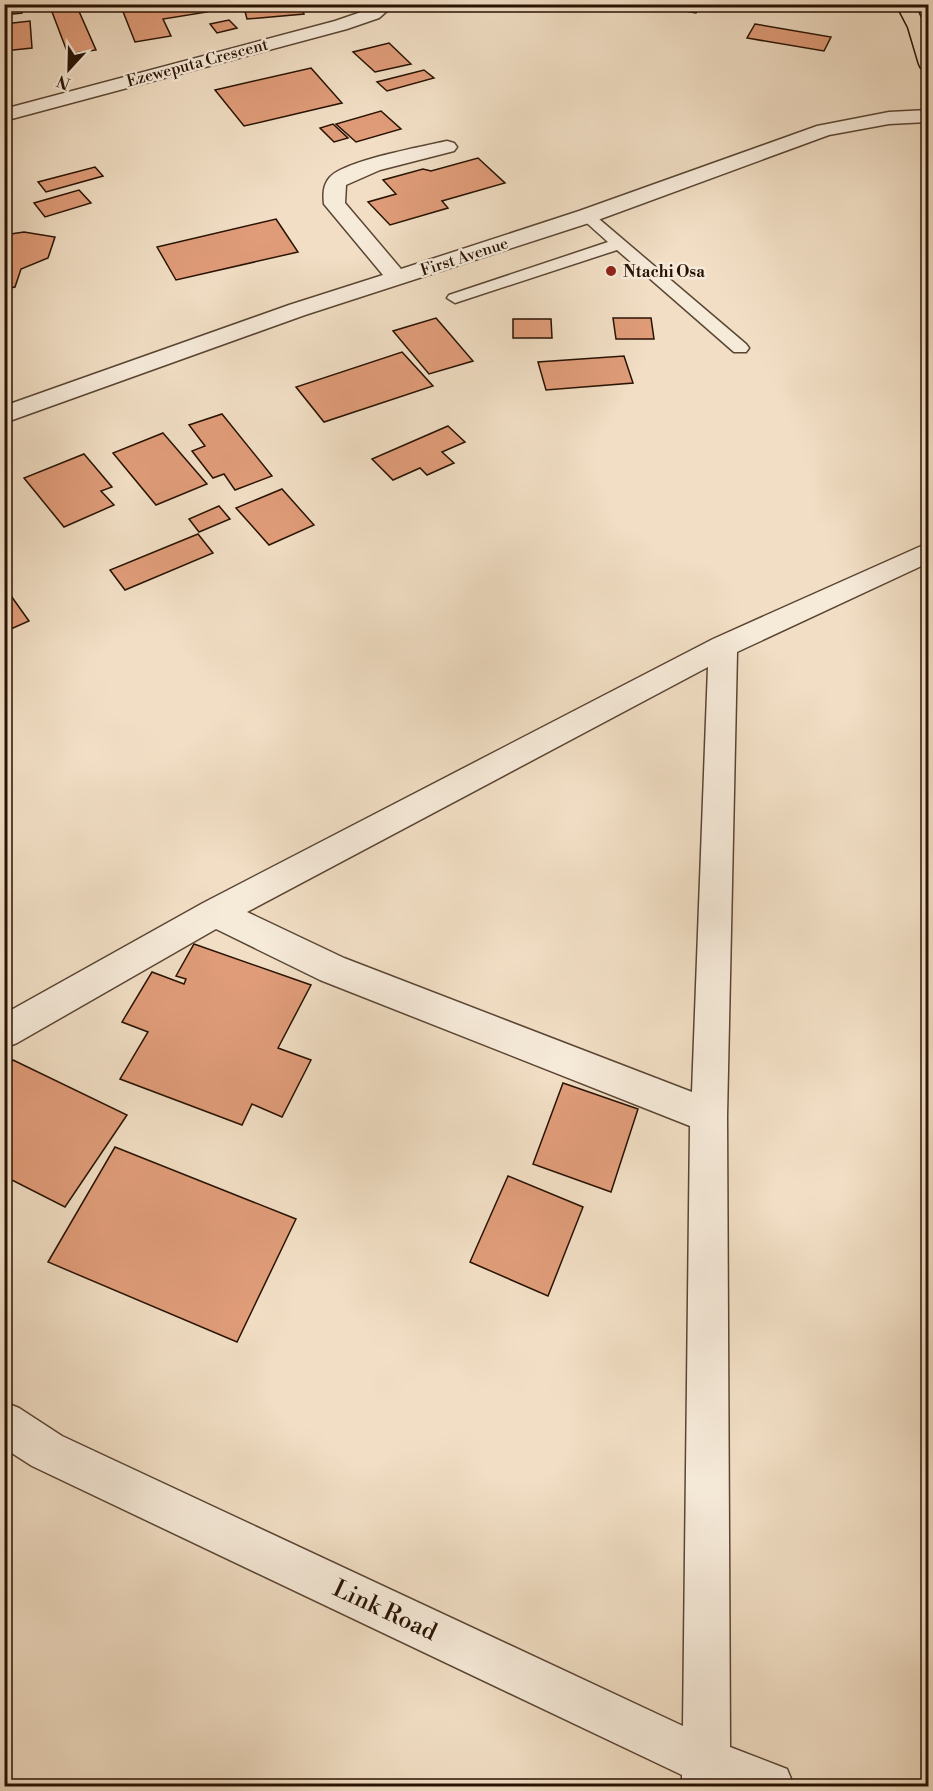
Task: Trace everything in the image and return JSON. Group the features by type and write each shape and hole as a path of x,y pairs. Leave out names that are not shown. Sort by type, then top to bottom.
{"main road":[{"path":"905,4 917,27 928,64"}],"street":[{"name":"Ezeweputa Crescent","path":"4,115 341,25 373,14 387,4"},
{"name":"First Avenue","path":"4,415 297,310 587,216 824,130 889,118 928,116"},
{"path":"398,278 335,204 333,191 338,182 354,173 447,147"},
{"path":"4,1032 215,913 723,646 928,552"},
{"path":"707,1774 708,1116 723,646"},
{"path":"215,913 332,969 708,1116"},
{"name":"Link Road","path":"4,1423 47,1451 707,1774 770,1786"}],"lane":[{"path":"587,216 740,348"},
{"path":"455,298 618,244"}],"building":[{"path":"4,4 23,4 22,13 4,15"},
{"path":"49,4 109,4 78,9 96,50 68,54"},
{"path":"120,4 156,4 158,8 203,4 207,12 163,19 171,36 135,42"},
{"path":"243,4 301,4 304,14 247,19"},
{"path":"669,4 699,6 696,13 667,8"},
{"path":"229,20 237,28 217,33 210,24"},
{"path":"30,21 32,48 4,51 4,24"},
{"path":"755,24 831,37 824,51 747,38"},
{"path":"389,43 411,64 375,72 353,52"},
{"path":"311,68 342,103 244,126 215,90"},
{"path":"424,70 434,78 387,91 377,82"},
{"path":"381,111 401,129 356,142 336,124"},
{"path":"333,124 348,138 334,142 320,128"},
{"path":"478,158 505,183 442,201 448,208 390,225 368,202 396,194 383,180 423,169 431,171"},
{"path":"95,167 103,176 46,192 38,182"},
{"path":"79,190 91,203 45,217 34,203"},
{"path":"276,219 298,252 176,280 157,247"},
{"path":"24,232 55,237 48,258 21,269 15,287 4,289 4,235"},
{"path":"436,318 473,361 429,374 393,331"},
{"path":"613,318 651,318 654,339 616,339"},
{"path":"513,319 551,319 552,338 513,338"},
{"path":"402,352 433,386 324,422 296,387"},
{"path":"624,356 633,383 546,390 538,362"},
{"path":"222,414 272,476 235,490 224,474 213,478 192,451 205,446 189,425"},
{"path":"448,426 465,442 442,452 454,463 427,475 420,468 393,480 372,459"},
{"path":"163,433 207,484 156,505 113,453"},
{"path":"84,454 112,487 101,491 114,505 64,527 24,478"},
{"path":"282,489 314,525 269,545 236,508"},
{"path":"219,506 230,519 199,532 189,519"},
{"path":"198,534 213,553 125,590 110,570"},
{"path":"4,586 29,621 4,632"},
{"path":"194,944 311,985 278,1048 311,1060 282,1117 252,1104 242,1125 120,1079 148,1032 122,1022 152,972 184,984 186,979 176,976"},
{"path":"13,1060 127,1115 65,1207 4,1176 4,1070"},
{"path":"563,1083 638,1109 611,1192 533,1164"},
{"path":"115,1147 296,1219 237,1342 48,1262"},
{"path":"508,1176 583,1207 548,1296 470,1262"}],"place":[{"name":"Ntachi Osa","path":"611,271"}]}
